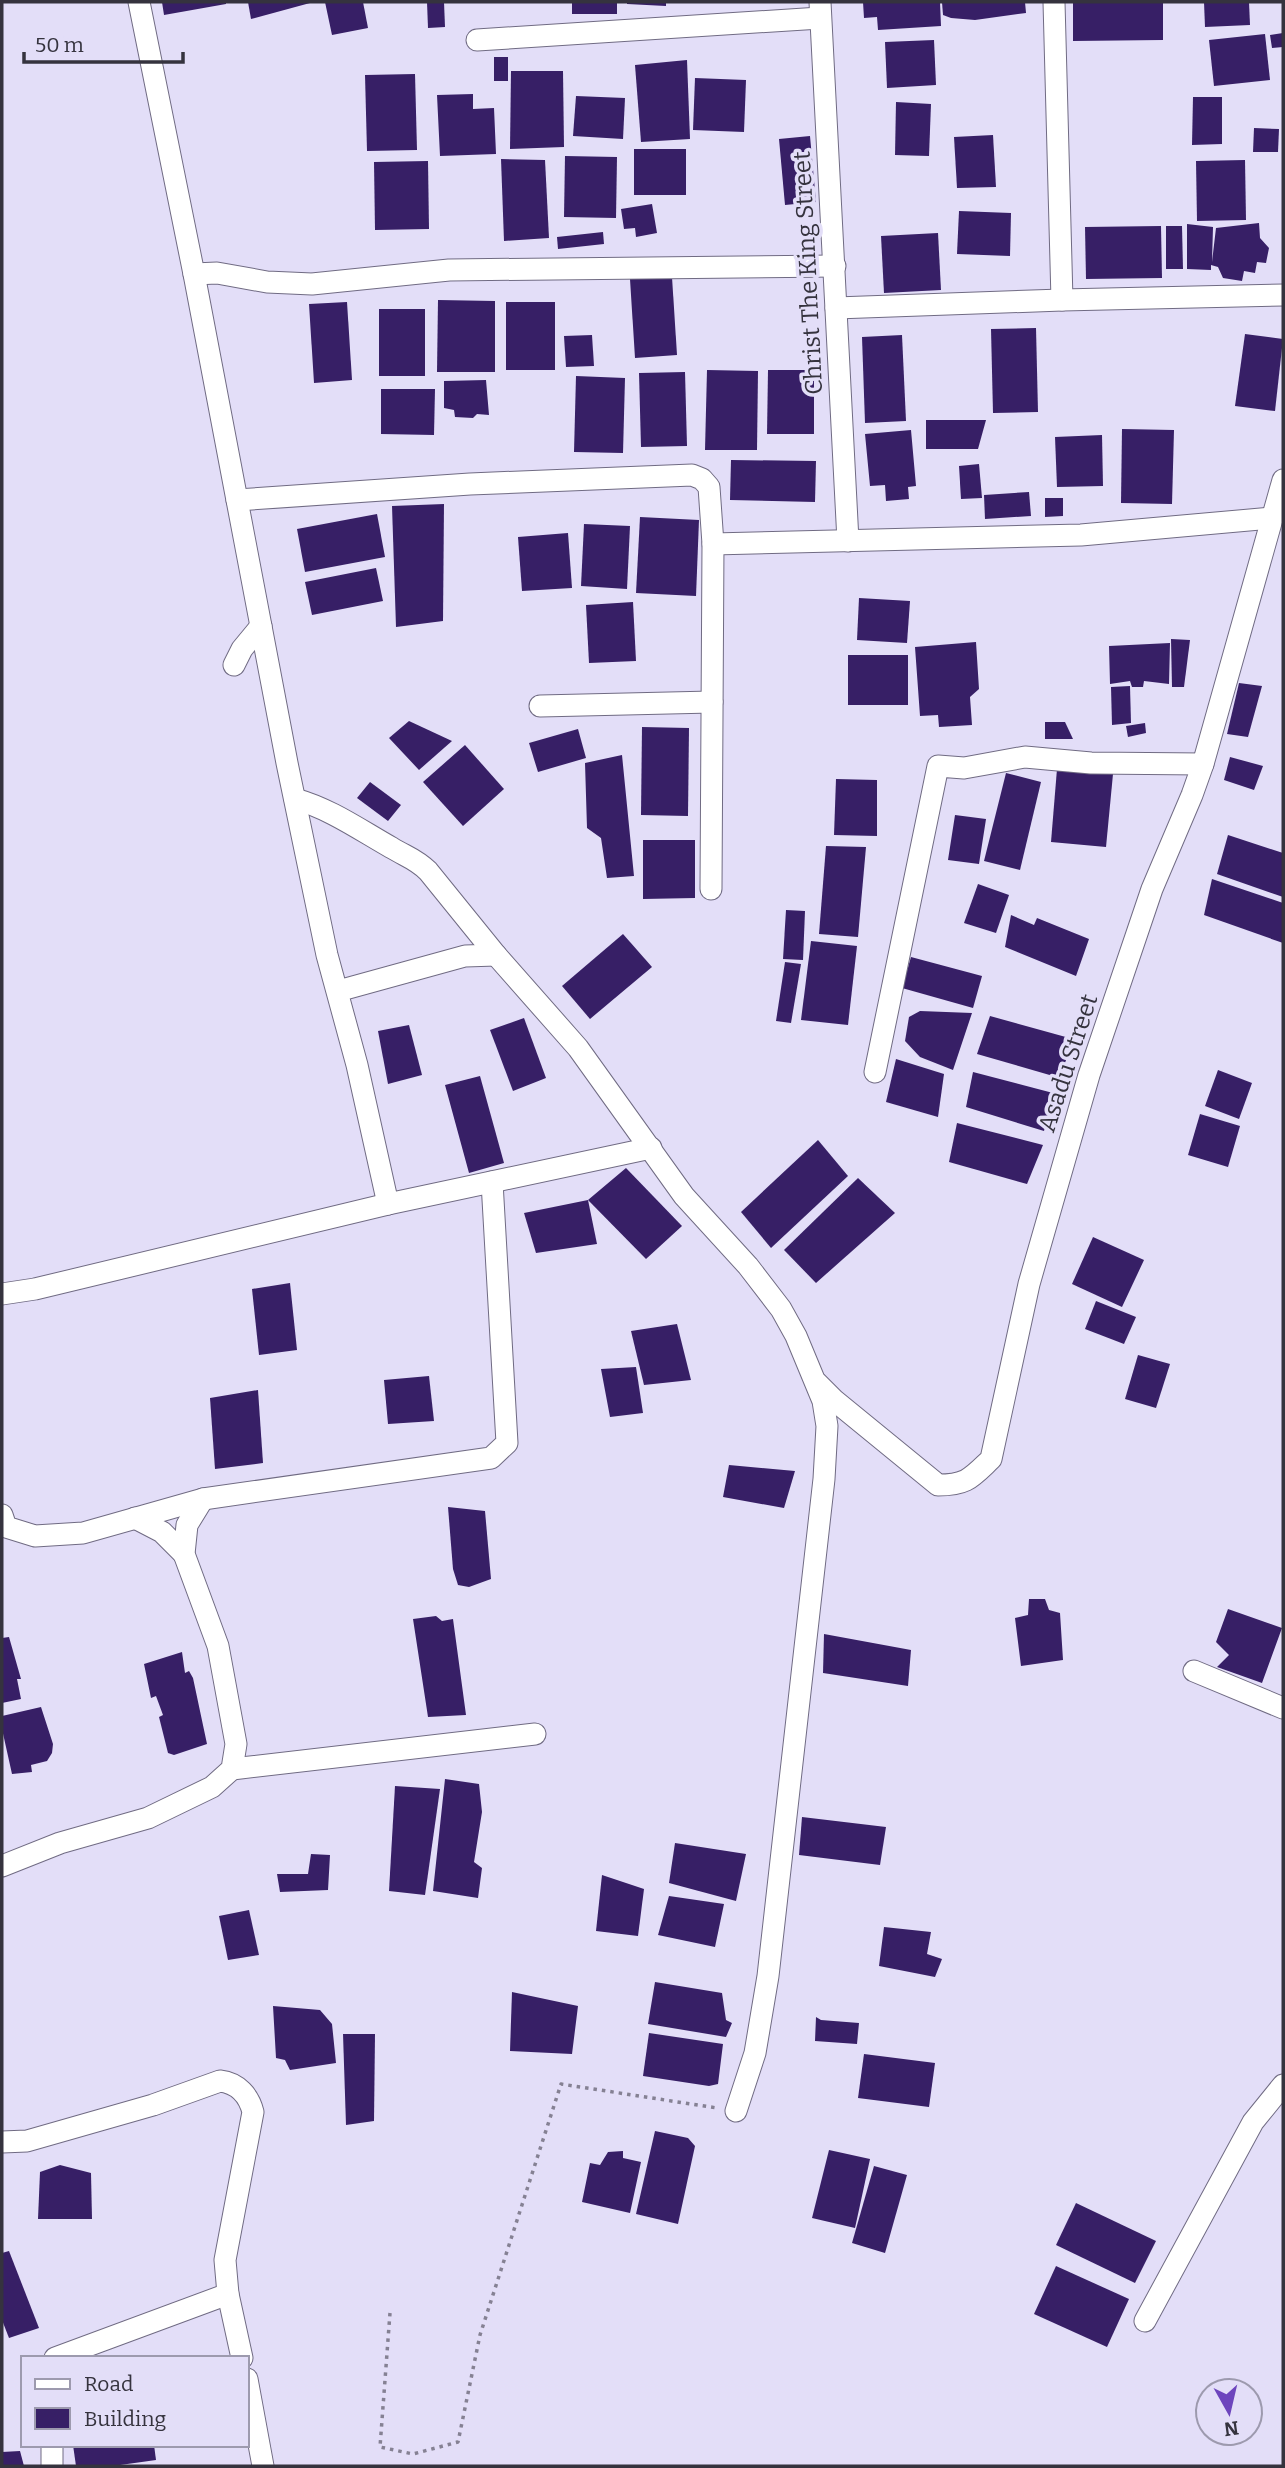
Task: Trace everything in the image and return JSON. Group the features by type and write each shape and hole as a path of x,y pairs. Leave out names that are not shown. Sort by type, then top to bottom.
{"street":[{"path":"139,2 327,955 338,991 388,1204"},
{"path":"1054,2 1062,299"},
{"path":"477,40 820,10"},
{"name":"Christ The King Street","path":"820,10 848,541"},
{"path":"194,274 217,273 267,282 312,284 449,270 835,266"},
{"path":"836,309 1062,299 1283,295"},
{"path":"237,500 482,483 692,475 702,479 709,487 713,544 711,889"},
{"name":"Asadu Street","path":"817,1382 938,1485 958,1485 991,1460 1029,1284 1089,1075 1153,889 1203,764 1283,480"},
{"path":"713,544 1081,535 1272,518"},
{"path":"234,666 242,649 261,626"},
{"path":"540,706 712,702"},
{"path":"875,1072 938,766 964,768 1026,757 1091,763 1203,764"},
{"path":"295,799 322,807 416,859 578,1048 684,1196 748,1266 781,1308 817,1382 827,1426 821,1506 768,1976 755,2053 736,2111"},
{"path":"338,991 465,956 496,955"},
{"path":"2,1294 35,1289 388,1204 651,1149"},
{"path":"2,1515 6,1527 35,1536 83,1532 203,1499 491,1458 507,1443 492,1182"},
{"path":"184,1554 187,1525 203,1499"},
{"path":"135,1518 162,1532 184,1554 218,1646 236,1745 232,1769"},
{"path":"1194,1671 1283,1707"},
{"path":"2,1866 60,1843 148,1818 212,1787 232,1769 535,1734"},
{"path":"2,2142 27,2141 153,2105 220,2081 231,2082 250,2099 253,2112 225,2260 228,2294 242,2356"},
{"path":"1145,2321 1253,2122 1283,2085"},
{"path":"60,2356 228,2294"},
{"path":"248,2384 263,2466"},
{"path":"52,2447 52,2466"}],"path":[{"path":"390,2313 380,2447 413,2454 458,2442 481,2335 561,2084 736,2111"}],"building":[{"path":"162,2 226,2 226,4 164,15"},
{"path":"248,2 310,2 310,3 251,19"},
{"path":"325,2 363,2 368,28 332,35"},
{"path":"427,2 444,2 445,27 428,28"},
{"path":"572,2 617,2 617,14 572,14"},
{"path":"666,2 666,6 627,4"},
{"path":"863,2 940,2 941,26 878,30 877,17 864,18"},
{"path":"942,2 1025,2 1026,13 975,20 951,18 943,15"},
{"path":"1073,2 1163,2 1163,40 1073,41"},
{"path":"1204,2 1249,2 1250,25 1205,27"},
{"path":"1283,33 1283,47 1272,48 1270,35"},
{"path":"1265,34 1270,80 1214,86 1209,40"},
{"path":"934,40 936,85 887,88 885,42"},
{"path":"494,57 508,57 508,81 494,81"},
{"path":"687,60 690,139 641,142 635,65"},
{"path":"511,71 563,71 564,147 510,149"},
{"path":"415,74 417,150 367,151 365,75"},
{"path":"695,78 746,80 744,132 693,130"},
{"path":"473,94 473,109 494,108 496,154 440,156 437,95"},
{"path":"576,96 625,98 623,139 573,136"},
{"path":"1193,97 1222,97 1222,144 1192,145"},
{"path":"896,102 931,104 929,156 895,155"},
{"path":"1254,128 1279,129 1278,152 1253,152"},
{"path":"993,135 996,187 957,188 954,137"},
{"path":"810,136 816,202 785,205 779,139"},
{"path":"634,149 686,149 686,195 634,195"},
{"path":"565,156 617,157 616,218 564,217"},
{"path":"501,159 545,160 549,238 504,241"},
{"path":"1245,160 1246,220 1197,221 1196,161"},
{"path":"428,161 429,229 375,230 374,162"},
{"path":"652,204 657,233 636,237 635,228 624,229 621,209"},
{"path":"959,211 1011,213 1010,256 957,254"},
{"path":"1259,223 1260,238 1269,248 1266,263 1257,262 1255,273 1244,271 1242,281 1223,278 1218,267 1211,265 1211,270 1187,269 1187,224 1213,227 1212,262 1216,228"},
{"path":"1161,226 1162,278 1086,279 1085,227"},
{"path":"1166,226 1182,226 1183,269 1166,269"},
{"path":"603,232 604,244 558,249 557,237"},
{"path":"938,233 941,290 884,293 881,236"},
{"path":"672,277 677,355 635,358 630,279"},
{"path":"438,300 495,301 495,372 437,372"},
{"path":"347,302 352,380 314,383 309,304"},
{"path":"506,302 555,302 555,370 506,370"},
{"path":"379,309 425,309 425,376 379,376"},
{"path":"1036,328 1038,412 993,413 991,329"},
{"path":"1245,334 1283,339 1275,411 1235,406"},
{"path":"592,335 594,366 566,367 564,336"},
{"path":"902,335 906,421 865,423 862,337"},
{"path":"707,370 758,371 757,450 705,450"},
{"path":"768,370 814,370 814,434 767,434"},
{"path":"685,372 687,446 641,447 639,373"},
{"path":"576,376 625,378 623,453 574,452"},
{"path":"486,380 489,415 455,417 454,410 444,408 444,381"},
{"path":"381,389 435,389 434,435 381,434"},
{"path":"926,420 986,420 978,449 926,449"},
{"path":"1122,429 1174,430 1172,504 1121,503"},
{"path":"911,430 916,486 908,487 909,499 886,501 885,485 870,486 865,434"},
{"path":"1102,435 1103,486 1057,487 1055,437"},
{"path":"731,460 816,461 815,502 730,500"},
{"path":"979,464 982,498 961,499 959,466"},
{"path":"1029,492 1031,516 985,519 984,495"},
{"path":"1045,498 1063,498 1063,516 1045,517"},
{"path":"444,504 443,621 396,627 392,506"},
{"path":"377,514 385,557 305,572 297,529"},
{"path":"640,517 699,520 696,596 636,593"},
{"path":"584,524 630,526 627,589 581,586"},
{"path":"568,533 572,588 522,591 518,537"},
{"path":"376,568 383,601 312,615 305,582"},
{"path":"859,598 910,601 907,643 857,640"},
{"path":"633,602 636,661 589,663 586,605"},
{"path":"1171,639 1190,640 1184,687 1172,687"},
{"path":"976,642 979,689 970,697 972,725 939,727 938,715 920,716 915,647"},
{"path":"1170,643 1169,684 1144,681 1143,687 1132,687 1130,681 1110,684 1109,646"},
{"path":"848,655 908,655 908,705 848,705"},
{"path":"1239,683 1262,686 1248,737 1227,734"},
{"path":"1130,686 1131,723 1112,725 1111,687"},
{"path":"409,721 452,741 419,770 389,738"},
{"path":"1045,722 1065,722 1073,739 1045,739"},
{"path":"1145,723 1146,733 1128,737 1126,726"},
{"path":"642,727 689,728 688,816 641,815"},
{"path":"578,729 586,758 538,772 529,743"},
{"path":"465,745 504,789 463,826 423,782"},
{"path":"622,755 634,876 607,878 601,838 587,828 585,763"},
{"path":"1230,757 1263,766 1254,790 1224,780"},
{"path":"1057,769 1113,774 1106,847 1051,842"},
{"path":"1006,773 1041,782 1020,870 984,861"},
{"path":"836,779 877,780 877,836 834,835"},
{"path":"370,782 401,805 388,821 357,798"},
{"path":"955,815 986,819 979,864 948,860"},
{"path":"1228,835 1283,853 1283,897 1217,874"},
{"path":"643,840 695,840 695,898 643,899"},
{"path":"826,846 866,847 858,937 819,934"},
{"path":"1212,879 1283,903 1283,943 1204,915"},
{"path":"978,884 1009,895 996,933 964,923"},
{"path":"786,910 805,911 803,960 783,959"},
{"path":"1011,915 1034,925 1037,918 1089,939 1076,976 1005,947"},
{"path":"623,934 652,967 590,1019 562,986"},
{"path":"811,941 857,946 848,1025 801,1020"},
{"path":"911,957 982,976 973,1008 902,988"},
{"path":"785,962 801,964 791,1023 776,1021"},
{"path":"920,1011 972,1013 953,1070 920,1057 905,1041 909,1017"},
{"path":"990,1016 1073,1039 1060,1078 977,1054"},
{"path":"524,1018 546,1078 513,1091 490,1030"},
{"path":"409,1025 422,1075 388,1084 378,1031"},
{"path":"896,1059 944,1074 938,1117 886,1102"},
{"path":"1218,1070 1252,1083 1239,1119 1205,1106"},
{"path":"973,1072 1053,1093 1044,1131 966,1107"},
{"path":"480,1076 504,1163 469,1173 445,1085"},
{"path":"1200,1114 1240,1126 1228,1167 1188,1155"},
{"path":"957,1123 1043,1145 1027,1184 949,1162"},
{"path":"818,1140 848,1176 771,1248 741,1212"},
{"path":"626,1168 682,1226 646,1259 588,1200"},
{"path":"858,1178 895,1213 816,1283 784,1250"},
{"path":"588,1200 597,1244 536,1253 524,1213"},
{"path":"1093,1237 1144,1260 1122,1307 1072,1284"},
{"path":"290,1283 297,1350 259,1355 252,1289"},
{"path":"1096,1301 1136,1317 1124,1344 1085,1329"},
{"path":"677,1324 691,1380 644,1385 631,1331"},
{"path":"1138,1355 1170,1364 1156,1408 1125,1399"},
{"path":"636,1367 643,1413 610,1417 601,1369"},
{"path":"429,1376 434,1421 388,1424 384,1380"},
{"path":"258,1390 263,1463 215,1469 210,1398"},
{"path":"729,1465 795,1471 784,1508 723,1497"},
{"path":"448,1507 485,1511 491,1579 469,1587 458,1585 453,1569"},
{"path":"1029,1599 1045,1599 1049,1610 1060,1613 1063,1660 1021,1666 1015,1618 1028,1615"},
{"path":"1228,1609 1282,1628 1262,1683 1217,1667 1229,1655 1216,1642"},
{"path":"436,1616 442,1621 453,1619 466,1715 428,1717 413,1619"},
{"path":"824,1634 911,1650 908,1686 823,1673"},
{"path":"9,1637 21,1679 17,1679 21,1699 2,1703 2,1638"},
{"path":"182,1652 185,1673 189,1671 193,1678 207,1744 174,1755 168,1753 159,1717 163,1715 156,1696 151,1698 144,1664"},
{"path":"41,1707 53,1744 52,1753 47,1761 31,1765 32,1772 12,1774 2,1729 2,1716"},
{"path":"445,1779 479,1784 482,1812 474,1862 482,1868 478,1898 433,1891"},
{"path":"395,1786 440,1789 425,1895 389,1891"},
{"path":"802,1817 886,1827 880,1865 799,1855"},
{"path":"675,1843 746,1854 736,1901 669,1883"},
{"path":"311,1854 330,1855 328,1890 280,1892 277,1874 308,1874"},
{"path":"602,1875 644,1889 638,1936 596,1931"},
{"path":"669,1896 724,1904 715,1947 658,1935"},
{"path":"249,1910 259,1955 228,1960 219,1916"},
{"path":"884,1927 931,1932 927,1954 942,1959 935,1977 879,1966"},
{"path":"655,1982 722,1993 726,2020 732,2023 726,2037 648,2024"},
{"path":"512,1992 578,2006 572,2054 510,2051"},
{"path":"273,2006 320,2010 332,2024 336,2063 290,2070 285,2060 276,2058"},
{"path":"816,2017 821,2020 859,2023 857,2044 815,2041"},
{"path":"649,2033 723,2044 718,2084 709,2086 643,2076"},
{"path":"343,2034 375,2034 374,2121 346,2125"},
{"path":"864,2054 935,2063 929,2107 858,2098"},
{"path":"655,2131 688,2138 695,2146 678,2224 636,2214"},
{"path":"829,2150 870,2159 855,2228 812,2218"},
{"path":"623,2151 623,2158 641,2162 630,2213 582,2202 590,2163 600,2165 608,2152"},
{"path":"60,2165 91,2173 92,2219 38,2219 40,2172"},
{"path":"874,2166 907,2175 885,2253 852,2243"},
{"path":"1076,2203 1156,2241 1135,2283 1056,2245"},
{"path":"9,2251 39,2328 9,2338 2,2320 2,2253"},
{"path":"1056,2266 1129,2299 1107,2347 1034,2314"},
{"path":"73,2447 154,2447 156,2460 113,2466 76,2466"},
{"path":"20,2451 24,2466 2,2466 2,2452"}]}
